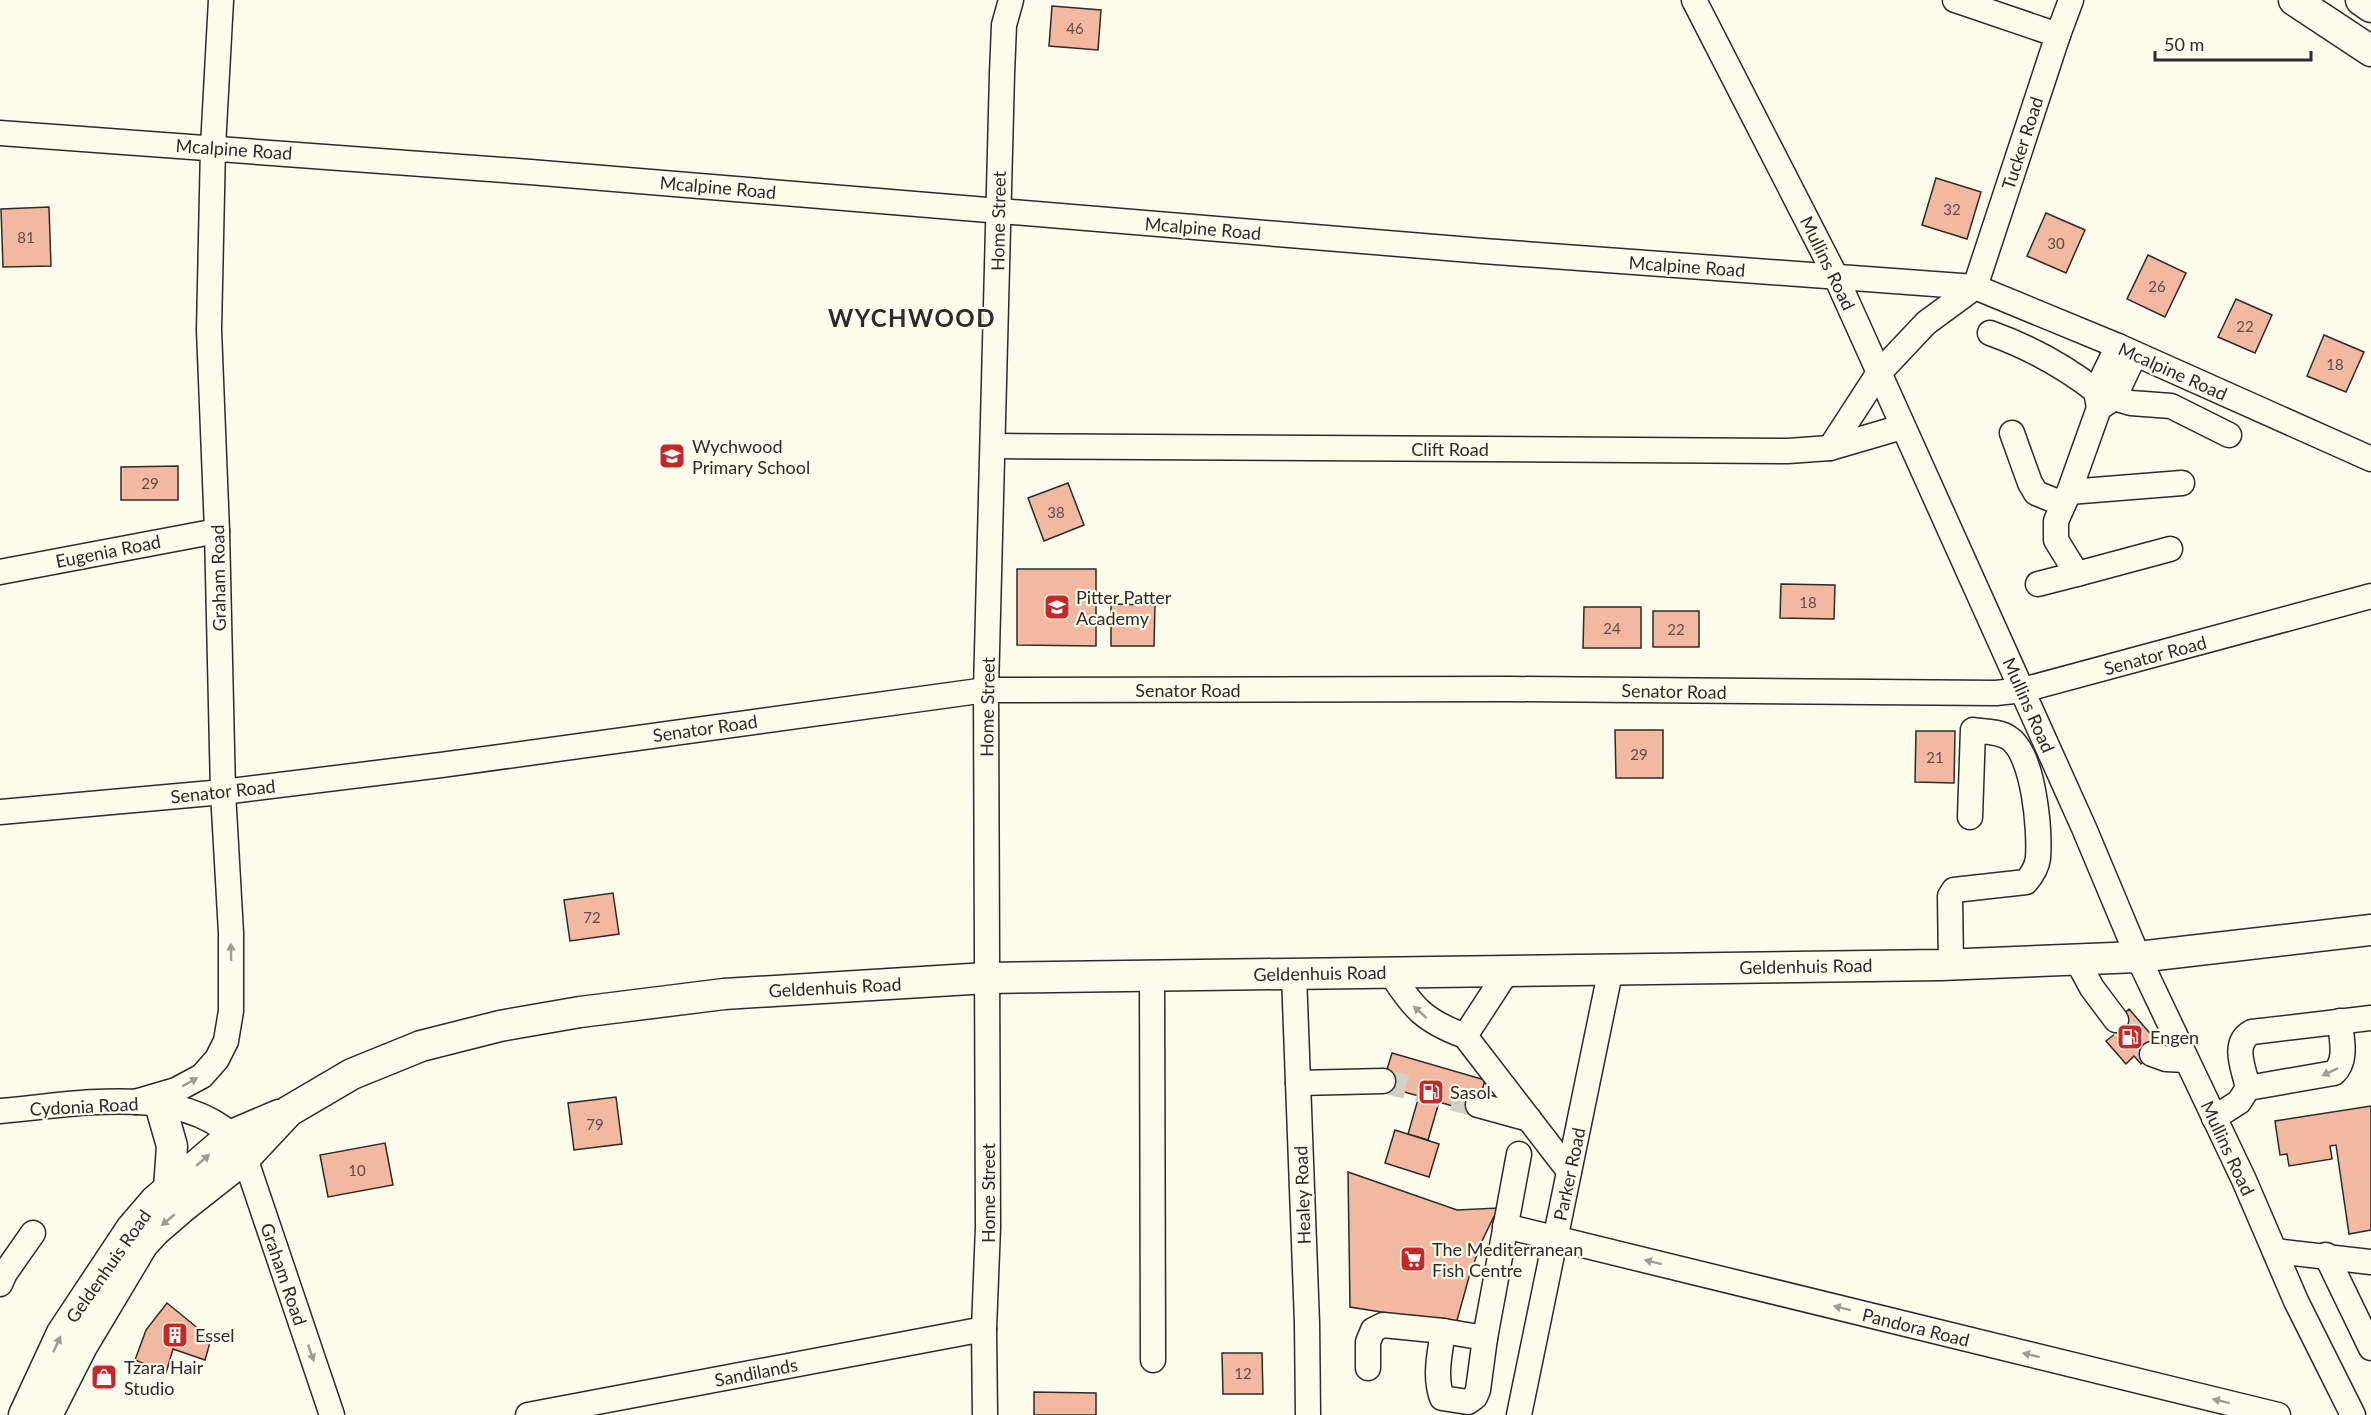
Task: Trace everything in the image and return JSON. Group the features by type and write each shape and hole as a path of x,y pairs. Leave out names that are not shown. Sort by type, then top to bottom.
{"main road":[{"path":"2294,0 2371,51"},
{"path":"2361,0 2371,7"},
{"name":"Geldenhuis Road","path":"47,1415 130,1229 155,1201 169,1189 239,1147 289,1111 352,1074 421,1046 500,1026 676,998 987,978 1951,965 2138,957 2371,930"},
{"path":"148,1103 172,1146 169,1189"},
{"name":"Geldenhuis Road","path":"24,1415 62,1333 108,1279 239,1147"}],"street":[{"name":"Graham Road","path":"148,1103 202,1076 217,1059 226,1041 231,1011 209,330 213,147 221,0"},
{"name":"Home Street","path":"985,1415 984,1329 988,1227 986,690 1004,25 1011,0"},
{"name":"Mullins Road","path":"1694,0 1836,277 2023,690 2138,957 2214,1118 2296,1301 2353,1415"},
{"path":"1955,0 2058,35"},
{"name":"Tucker Road","path":"1975,287 2071,0"},
{"name":"Mcalpine Road","path":"0,133 213,147 998,210 1194,228 1975,287 2127,350 2371,459"},
{"path":"1830,448 1878,374 1926,323 1975,287"},
{"path":"1990,333 2041,355 2075,375 2103,399 2171,406 2229,435"},
{"path":"2077,574 2056,540 2056,521 2103,399 2127,350"},
{"name":"Clift Road","path":"994,446 1788,451 1830,448 1902,427"},
{"path":"2012,433 2030,483 2036,493 2066,498 2182,483"},
{"name":"Eugenia Road","path":"0,572 217,531"},
{"path":"2038,584 2170,549"},
{"name":"Senator Road","path":"0,812 223,792 441,765 986,690 1521,689 1969,694 2023,690 2371,596"},
{"path":"1969,694 1972,730 1970,817"},
{"path":"1951,965 1950,896 1954,891 2019,885 2030,878 2038,858 2034,794 2030,775 2019,747 2008,737 1997,733 1972,730"},
{"path":"2077,960 2092,988 2116,1020"},
{"name":"Parker Road","path":"1519,1415 1611,968"},
{"path":"1465,1036 1508,970"},
{"path":"1390,972 1408,1000 1425,1017 1442,1028 1465,1036 1569,1171"},
{"path":"1152,975 1153,1359"},
{"name":"Healey Road","path":"1294,975 1307,1323 1308,1415"},
{"path":"2214,1118 2239,1102 2248,1088 2240,1044 2244,1037 2252,1032 2371,1018"},
{"path":"2248,1088 2334,1073 2340,1068 2343,1059 2340,1021"},
{"path":"2152,1054 2166,1059 2186,1060"},
{"path":"1298,1083 1383,1081"},
{"name":"Cydonia Road","path":"0,1111 148,1103 198,1113 223,1126 239,1147"},
{"path":"1478,1104 1529,1119"},
{"name":"Graham Road","path":"239,1147 332,1415"},
{"path":"1443,1330 1438,1379 1442,1398 1468,1402 1475,1397 1478,1390 1485,1338 1519,1154"},
{"name":"Pandora Road","path":"1505,1226 2278,1415"},
{"path":"0,1284 33,1233"},
{"path":"2275,1251 2371,1262"},
{"path":"2325,1255 2371,1348"},
{"path":"1368,1368 1368,1342 1373,1330 1383,1325 1443,1330 1485,1338"},
{"name":"Sandilands","path":"528,1415 984,1329"}],"building":[{"path":"1052,6 1101,10 1098,50 1049,46"},
{"path":"1936,178 1981,192 1967,239 1922,225"},
{"path":"49,207 51,266 3,267 1,209"},
{"path":"2046,213 2085,230 2066,273 2027,256"},
{"path":"2148,255 2186,273 2165,317 2127,299"},
{"path":"2236,299 2272,315 2255,353 2218,337"},
{"path":"2324,335 2364,352 2346,392 2307,376"},
{"path":"178,466 178,500 121,500 121,467"},
{"path":"1068,483 1084,525 1044,541 1028,498"},
{"name":"Pitter Patter Academy","path":"1017,569 1096,569 1096,646 1017,645"},
{"path":"1781,584 1835,585 1834,619 1780,618"},
{"path":"1111,604 1155,605 1154,646 1111,646"},
{"path":"1584,607 1641,607 1641,648 1583,648"},
{"path":"1653,611 1699,611 1699,647 1653,647"},
{"path":"1615,730 1663,730 1663,778 1616,778"},
{"path":"1916,731 1955,731 1954,783 1915,782"},
{"path":"613,893 619,934 570,941 564,900"},
{"path":"2129,1009 2161,1046 2141,1064 2134,1056 2126,1064 2106,1041 2116,1033 2110,1026"},
{"path":"1392,1053 1485,1080 1476,1113 1439,1102 1428,1140 1408,1134 1419,1096 1382,1086"},
{"path":"616,1097 622,1144 574,1150 568,1103"},
{"path":"2371,1106 2371,1230 2349,1234 2336,1145 2330,1146 2332,1159 2289,1166 2287,1154 2280,1155 2275,1121"},
{"path":"1395,1130 1439,1144 1429,1177 1385,1163"},
{"path":"385,1143 393,1185 328,1197 320,1155"},
{"name":"The Mediterranean Fish Centre","path":"1348,1172 1457,1210 1498,1208 1482,1241 1456,1324 1350,1307"},
{"name":"Essel","path":"167,1303 211,1339 205,1360 173,1349 166,1373 135,1360 146,1330"},
{"path":"1222,1353 1262,1353 1263,1394 1223,1394"},
{"path":"1034,1392 1096,1393 1096,1415 1034,1415"}],"tunnel":[{"path":"2116,1020 2152,1054"},
{"path":"1383,1081 1478,1105"}],"place":[{"name":"Wychwood Primary School","path":"672,456"},
{"name":"Pitter Patter Academy","path":"1057,607"},
{"name":"Engen","path":"2130,1037"},
{"name":"Sasol","path":"1431,1092"},
{"name":"The Mediterranean Fish Centre","path":"1413,1259"},
{"name":"Essel","path":"175,1335"},
{"name":"Tzara Hair Studio","path":"104,1377"}],"district":[{"name":"WYCHWOOD","path":"912,317"}]}
